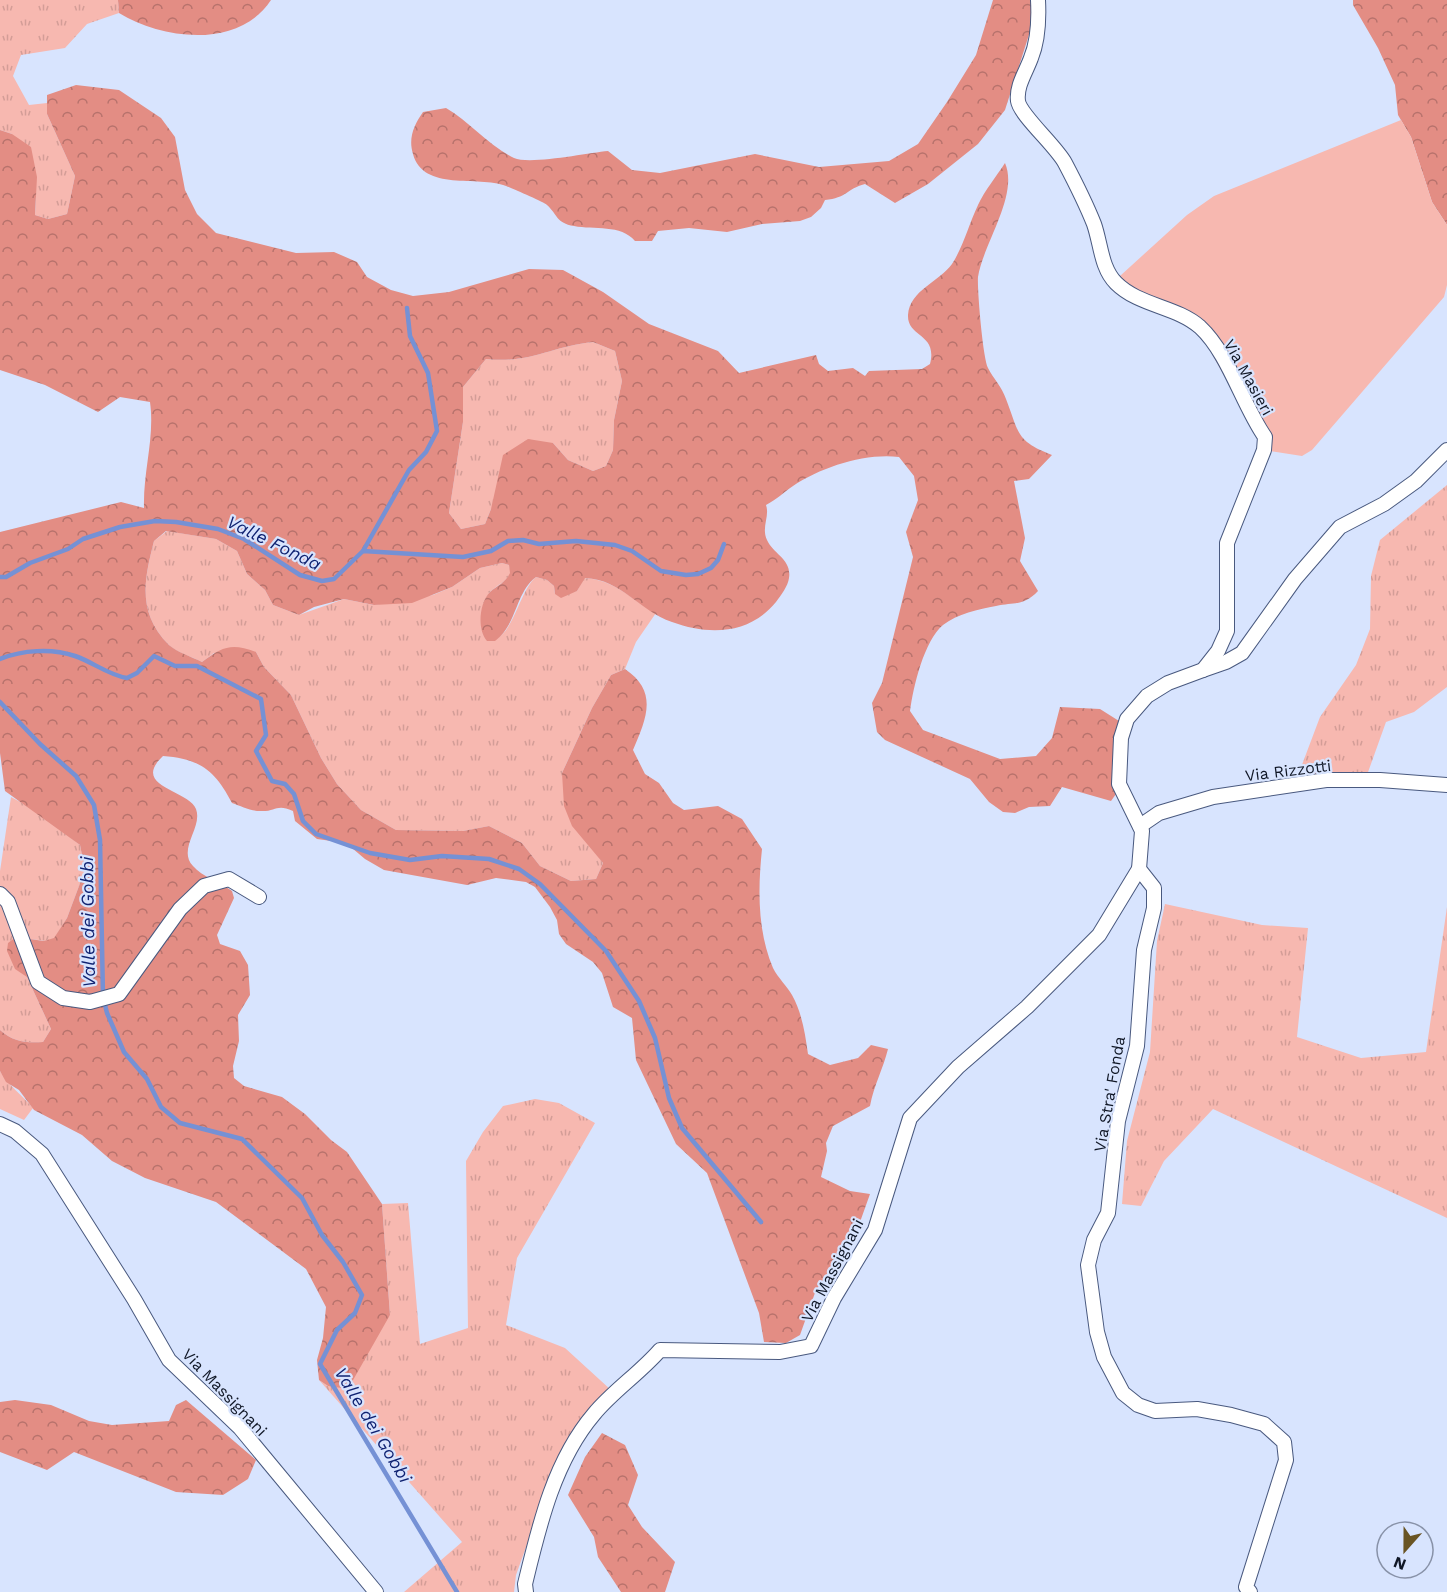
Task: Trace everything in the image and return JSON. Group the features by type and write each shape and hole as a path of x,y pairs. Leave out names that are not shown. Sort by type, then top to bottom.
{"street":[{"name":"Via Masieri","path":"1038,0 1036,38 1032,57 1019,92 1020,106 1049,139 1064,161 1094,224 1109,274 1117,284 1139,298 1181,314 1201,328 1221,356 1265,437 1264,450 1227,543 1227,631 1218,651 1203,670"},
{"path":"1139,869 1140,825 1119,784 1121,738 1127,719 1147,696 1168,683 1226,662 1242,653 1294,579 1340,527 1384,504 1416,481 1447,450"},
{"name":"Via Rizzotti","path":"1140,825 1159,813 1186,803 1315,781 1380,780 1447,785"},
{"name":"Via Massignani","path":"526,1592 525,1584 542,1515 569,1451 594,1414 660,1350 780,1352 811,1346 834,1298 875,1230 910,1118 958,1067 1027,1007 1099,935 1139,869"},
{"name":"Via Stra' Fonda","path":"1139,869 1154,888 1154,908 1144,950 1137,1046 1118,1121 1108,1213 1094,1240 1088,1265 1089,1290 1104,1357 1123,1393 1137,1405 1155,1411 1197,1409 1231,1415 1264,1424 1284,1442 1286,1460 1246,1587 1250,1592"},
{"path":"0,894 8,902 38,982 63,998 90,1002 119,994 180,909 204,886 229,879 259,897"},
{"name":"Via Massignani","path":"0,1124 15,1131 42,1154 134,1299 169,1360 240,1428 376,1592"}],"green space":[{"path":"0,0 118,0 119,13 87,24 65,48 21,55 13,76 29,105 47,103 47,114 75,176 67,214 48,219 35,215 36,198 12,134 0,130"},
{"path":"118,0 271,0 257,16 240,26 220,33 200,35 178,34 137,22 119,13"},
{"path":"993,0 1040,0 1005,110 978,144 928,184 895,203 865,184 838,197 825,200 821,208 811,217 800,221 762,224 727,232 689,228 658,231 652,241 635,241 615,230 568,225 558,218 545,203 506,186 439,178 419,166 413,154 411,143 413,132 423,112 446,108 496,147 522,160 608,151 632,170 660,173 755,154 819,167 889,161 918,144 947,102 976,55"},
{"path":"1353,0 1447,0 1447,225 1432,202 1411,137 1398,115 1395,85 1378,48 1353,5"},
{"path":"76,85 119,90 161,118 175,137 185,190 197,214 216,233 296,253 334,252 357,262 367,277 391,290 413,296 449,292 529,269 563,270 603,292 649,324 718,351 739,373 816,355 819,364 828,371 853,368 865,376 869,371 922,369 930,364 930,346 909,322 910,306 919,293 952,264 981,199 1005,163 1008,176 1007,190 999,220 981,264 978,277 979,309 986,362 1004,395 1020,434 1031,445 1052,455 1029,479 1014,481 1025,538 1020,561 1038,591 1019,603 968,612 943,625 936,632 925,653 910,711 923,730 1000,759 1036,756 1052,738 1060,707 1100,709 1119,721 1116,794 1111,801 1062,787 1050,806 1029,807 1015,813 1003,812 989,802 970,779 885,740 877,732 872,703 882,683 913,557 906,532 918,500 914,476 899,457 858,459 830,467 804,479 766,505 765,535 770,545 788,566 788,581 778,599 766,613 754,621 728,629 701,629 672,622 650,611 621,590 598,580 585,578 577,591 561,598 555,594 554,586 547,580 536,577 524,592 502,634 495,641 487,641 481,624 483,603 490,592 504,582 510,573 509,565 502,563 480,568 452,587 412,603 374,605 344,599 314,607 299,615 273,605 265,590 247,574 237,551 216,539 166,531 154,541 148,569 146,596 148,608 152,621 169,645 202,662 222,649 234,647 256,652 264,667 291,695 321,758 337,784 361,810 396,830 463,831 489,826 522,843 540,866 571,881 596,879 603,863 572,826 564,806 562,773 592,708 611,675 625,669 636,678 646,697 647,706 642,728 633,750 645,774 659,783 673,803 684,810 718,806 742,819 762,849 760,909 764,939 773,968 790,992 798,1009 808,1054 830,1065 858,1058 871,1045 888,1049 870,1106 833,1126 826,1143 827,1151 821,1177 850,1191 870,1194 855,1236 816,1290 800,1335 786,1343 764,1342 759,1313 707,1173 676,1144 636,1060 632,1018 613,1007 602,973 593,962 566,944 559,934 557,920 550,907 535,887 526,882 496,878 467,885 384,870 365,859 346,843 317,839 295,821 293,811 279,808 256,811 232,803 212,774 197,763 163,756 155,766 153,775 164,787 183,797 196,809 196,824 189,846 189,859 201,873 232,891 234,898 217,935 220,944 240,951 248,965 250,995 238,1015 239,1041 233,1066 234,1078 244,1086 282,1097 305,1114 331,1140 347,1152 382,1204 390,1315 348,1389 328,1386 319,1380 317,1360 323,1338 326,1307 306,1269 216,1202 145,1178 112,1161 82,1135 34,1110 19,1090 6,1082 0,1071 0,1030 25,1042 43,1042 51,1029 27,977 15,969 7,951 8,943 16,937 44,941 54,938 67,918 85,870 80,845 5,791 0,753 0,532 121,502 144,508 151,428 150,402 120,397 98,412 45,385 0,370 0,130 12,134 31,147 37,177 35,215 48,219 67,214 75,176 47,114 47,95","holes":["593,342 615,351 622,381 614,420 613,450 606,466 593,471 568,460 553,443 528,439 503,455 491,509 485,524 461,529 449,513 463,422 463,387 486,359 516,359"]},
{"path":"1401,120 1411,137 1432,202 1447,225 1447,285 1444,297 1312,450 1302,456 1258,449 1257,434 1203,338 1179,321 1131,302 1109,286 1187,215 1214,196"},
{"path":"593,342 615,351 622,381 614,420 613,450 606,466 593,471 568,460 553,443 491,509 485,524 461,529 449,513 463,422 463,387 486,359 516,359"},
{"path":"1447,485 1447,687 1414,712 1386,722 1367,775 1297,778 1320,717 1356,665 1370,629 1371,576 1380,540"},
{"path":"167,531 216,539 237,551 247,574 265,590 273,605 299,615 344,599 374,605 433,595 452,587 480,568 502,563 509,565 511,573 490,592 482,610 482,630 488,641 497,639 504,633 524,593 536,577 547,580 554,586 555,594 577,591 584,578 605,582 656,613 636,642 625,669 611,675 592,708 562,773 589,843 603,863 596,879 571,881 540,866 522,843 489,826 463,831 396,830 361,810 337,784 321,758 291,695 264,667 256,652 214,653 202,662 172,648 159,633 148,608 146,583 154,541"},
{"path":"11,797 37,811 80,845 85,870 67,918 54,939 45,941 16,937 27,977 51,1029 43,1042 20,1041 0,1030 0,871"},
{"path":"1165,904 1262,925 1308,928 1297,1037 1361,1058 1426,1052 1447,907 1447,1218 1213,1109 1164,1161 1141,1206 1122,1204 1127,1141 1150,1052 1157,941"},
{"path":"0,1071 33,1108 24,1120 0,1109"},
{"path":"535,1099 559,1103 595,1123 517,1258 506,1325 565,1348 611,1390 552,1475 516,1575 514,1592 404,1592 462,1542 319,1380 328,1386 390,1315 382,1204 408,1203 420,1344 468,1328 466,1161 483,1132 503,1106"},
{"path":"15,1400 51,1405 89,1421 112,1425 169,1421 176,1405 186,1400 256,1460 248,1479 223,1495 176,1492 74,1452 47,1470 0,1452 0,1402"},
{"path":"602,1433 625,1445 638,1475 628,1505 642,1527 675,1562 665,1592 621,1592 598,1557 594,1537 568,1495 585,1457"}],"waterway":[{"path":"363,551 409,470 426,452 437,431 428,373 410,336 407,308"},
{"name":"Valle Fonda","path":"0,577 6,577 30,563 68,549 83,539 120,527 155,521 218,529 244,539 300,575 322,581 334,579 363,551 463,557 491,551 508,541 523,540 539,544 576,541 615,545 632,551 661,571 686,575 698,574 711,568 718,560 724,544"},
{"path":"0,659 27,652 66,653 127,678 137,673 154,656 175,666 197,666 261,699 266,735 256,751 272,781 285,784 294,794 303,821 316,834 370,853 410,860 442,856 489,859 519,869 540,884 606,951 639,1001 655,1038 669,1098 682,1128 761,1222"},
{"name":"Valle dei Gobbi","path":"0,702 40,744 76,776 94,805 100,840 103,997 107,1013 124,1052 147,1079 161,1107 180,1123 242,1139 302,1198 322,1235 343,1262 362,1295 355,1313 337,1330 320,1364 457,1592"}]}
